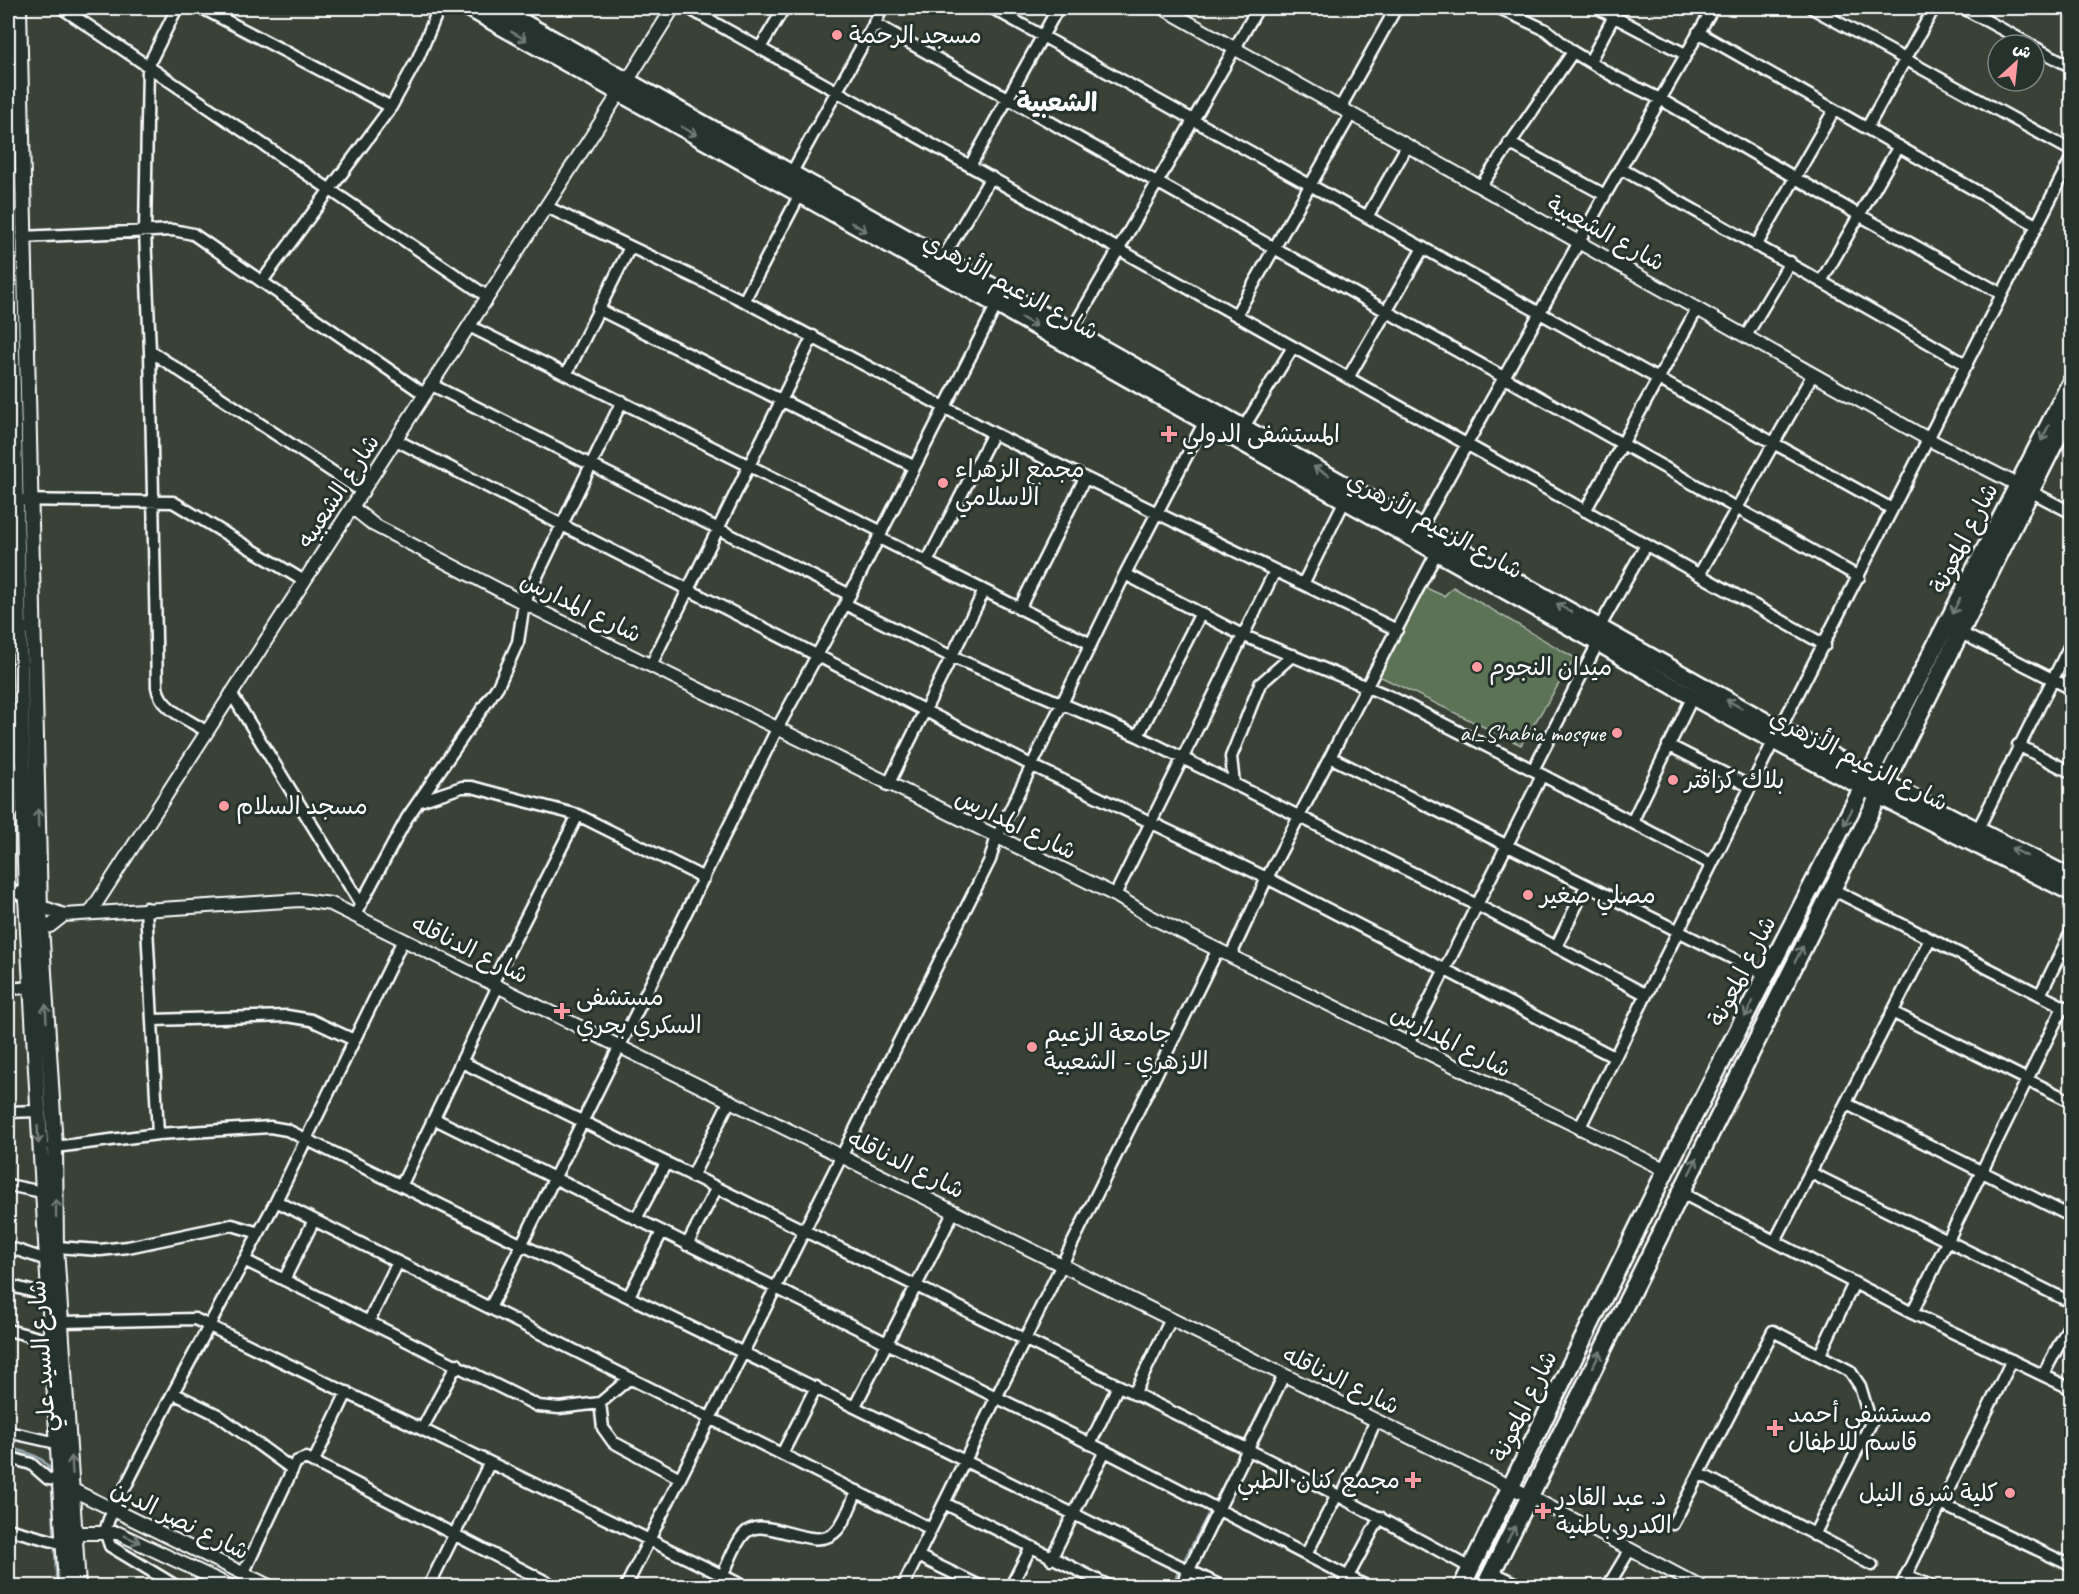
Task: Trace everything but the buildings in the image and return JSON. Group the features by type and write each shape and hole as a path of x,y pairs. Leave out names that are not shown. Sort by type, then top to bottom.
{"highway":[{"name":"شارع المعونة","path":"1462,1587 1666,1170 1766,975 1959,632 2072,380"},
{"name":"شارع المعونة","path":"1488,1579 1832,889 1873,786 2024,488 2072,408"}],"main road":[{"name":"شارع السيد علي","path":"19,8 22,237 17,500 26,898 33,912"},
{"name":"شارع الزعيم الأزهري","path":"468,8 792,172 1421,527 1599,635 1776,735 2072,893"},
{"name":"شارع الزعيم الأزهري","path":"498,8 800,194 1437,552 1599,635 1692,698 1776,735"},
{"name":"شارع السيد علي","path":"8,195 11,426 17,500"},
{"name":"شارع السيد علي","path":"20,628 34,929 55,1147 56,1247 73,1490 66,1587"},
{"name":"شارع الزعيم الأزهري","path":"1873,786 1977,831 2072,878"},
{"name":"شارع السيد علي","path":"34,929 31,987 50,1341 60,1480 78,1587"},
{"path":"40,1171 55,1170"}],"street":[{"path":"62,8 332,188 489,297"},
{"path":"177,8 148,66 145,232 159,697 166,705 206,731"},
{"path":"202,8 391,106"},
{"path":"263,280 391,106 418,58 439,8"},
{"name":"شارع الشعبيه","path":"90,913 206,731 353,508 427,389 548,207 673,8"},
{"path":"688,8 1825,645"},
{"path":"760,48 784,8"},
{"path":"792,172 883,8"},
{"path":"992,8 1892,509"},
{"path":"970,166 1058,8"},
{"name":"شارع الشعبية","path":"1163,8 1928,439 2024,488"},
{"path":"1072,330 1258,8"},
{"path":"1236,315 1310,185 1396,8"},
{"path":"1499,8 1546,30 1572,52 1615,77 1660,99 1859,215 2002,294"},
{"path":"1606,8 1603,11 1613,18 1648,33 1685,54"},
{"path":"1421,527 1620,168 1713,8"},
{"path":"1812,8 2072,151"},
{"path":"1867,128 1934,8"},
{"path":"1963,8 2009,33"},
{"path":"1590,61 1613,18"},
{"path":"874,24 1859,577"},
{"path":"1698,32 2036,225"},
{"path":"1480,187 1572,52"},
{"path":"2046,53 2072,67"},
{"path":"1756,246 1834,110"},
{"path":"1509,143 1605,195"},
{"path":"1367,217 1407,146"},
{"path":"1822,280 1899,146"},
{"path":"1579,1129 1749,786 1825,645 2072,157"},
{"path":"1620,168 1756,246 1822,280 1967,365"},
{"path":"943,258 991,177"},
{"path":"744,301 800,194"},
{"path":"548,207 813,336 993,433 1397,630"},
{"path":"22,237 173,230 193,234 427,389 592,467 717,530 950,656 1138,736 1477,905 1645,993"},
{"path":"567,373 630,247"},
{"path":"1348,378 1422,248"},
{"path":"1746,336 1790,262"},
{"path":"490,1308 524,1244 777,729 881,535 913,466 997,304"},
{"path":"598,309 913,466"},
{"path":"1585,511 1697,309"},
{"path":"469,326 751,465 927,562 1091,644"},
{"path":"651,665 813,336"},
{"path":"1244,427 1293,347"},
{"path":"150,351 363,492"},
{"path":"1699,575 1813,374"},
{"path":"355,915 407,818 498,686 518,642 524,603 563,527 622,401"},
{"path":"626,1587 985,870 996,839 1125,574 1205,421"},
{"path":"927,562 993,433"},
{"path":"396,440 1032,766 1267,878 1445,972 1614,1057"},
{"path":"1020,609 1085,478"},
{"path":"2024,488 2072,513"},
{"path":"17,500 173,502 304,581"},
{"path":"1303,584 1345,500"},
{"name":"شارع المدارس","path":"353,508 374,525 524,603 996,839 1115,895 1151,917 1666,1170"},
{"path":"1408,1043 1506,845 1599,635 1646,545"},
{"path":"1230,955 1267,878 1437,552"},
{"path":"1115,895 1149,822 1275,571"},
{"path":"1125,574 1242,635 1391,697 1711,864"},
{"path":"888,785 984,591"},
{"path":"1138,736 1201,614"},
{"path":"1959,632 2072,689"},
{"path":"1977,831 2072,641"},
{"path":"1233,784 1231,757 1260,684 1293,655"},
{"path":"231,693 360,903"},
{"path":"1632,822 1692,698"},
{"path":"1668,745 1749,786"},
{"path":"2018,746 2072,773"},
{"path":"8,753 22,757"},
{"path":"1330,758 1766,975"},
{"path":"420,801 462,787 472,787 578,815 704,878"},
{"path":"402,1184 462,1062 495,984 578,815"},
{"path":"1556,946 1586,886"},
{"path":"8,888 26,898"},
{"path":"1832,889 2067,1009 2026,1078 1912,1313"},
{"name":"شارع الدناقله","path":"33,912 48,909 64,915 146,908 301,900 331,904 1511,1487 1699,1587"},
{"path":"146,908 158,1134"},
{"name":"شارع الدناقله","path":"34,929 50,926 64,915"},
{"path":"2040,995 2072,930"},
{"path":"1775,1241 1930,939"},
{"path":"176,1587 110,1546 105,1531 172,1393 276,1201 403,940"},
{"path":"903,1587 1218,949"},
{"path":"8,989 31,987"},
{"path":"1892,1012 2072,1102"},
{"path":"153,1020 287,1016 311,1020 354,1040"},
{"path":"462,1062 1337,1494 1471,1568"},
{"path":"692,1177 730,1100"},
{"path":"1847,1104 2072,1217"},
{"path":"8,1112 37,1111"},
{"path":"435,1119 1090,1444 1306,1555 1346,1582 1366,1587"},
{"path":"55,1147 158,1134 270,1127 287,1130 402,1184 1221,1587"},
{"path":"636,1219 666,1163"},
{"path":"1811,1173 2072,1303"},
{"path":"8,1185 42,1192"},
{"path":"687,1245 716,1189"},
{"path":"1680,1192 1912,1313 2072,1389"},
{"path":"276,1201 931,1529"},
{"path":"855,1406 885,1342 954,1211"},
{"path":"284,1280 314,1220"},
{"path":"56,1247 100,1250 128,1247 232,1225 259,1233"},
{"path":"629,1296 662,1232"},
{"path":"8,1247 47,1260"},
{"path":"244,1260 548,1408 600,1402 630,1378"},
{"path":"369,1321 398,1262"},
{"path":"1820,1354 1854,1283"},
{"path":"8,1286 49,1296"},
{"path":"63,1322 195,1319 744,1587"},
{"path":"1134,1394 1171,1319"},
{"path":"2043,1375 2072,1320"},
{"path":"8,1329 50,1341"},
{"path":"1673,1524 1773,1331 1820,1354 1855,1376 1871,1423 1869,1432 1814,1534"},
{"path":"1900,1587 2012,1360"},
{"path":"422,1429 457,1364"},
{"path":"1181,1587 1246,1449 1284,1375"},
{"path":"1090,1444 1118,1386"},
{"path":"782,1454 816,1387"},
{"path":"314,1461 347,1392"},
{"path":"172,1393 218,1415 292,1469"},
{"path":"600,1402 603,1428 613,1442 680,1478"},
{"path":"1337,1494 1342,1496 1376,1420"},
{"path":"8,1432 57,1443"},
{"path":"1051,1559 1105,1452"},
{"path":"8,1457 31,1464 48,1479 60,1480"},
{"path":"243,1574 292,1469 301,1459 314,1461 554,1587"},
{"path":"429,1587 489,1464"},
{"path":"1699,1473 1872,1565"},
{"name":"شارع نصر الدين","path":"73,1490 269,1587"},
{"path":"722,1576 743,1535 751,1529 766,1528 812,1538 826,1537 838,1528 857,1491"},
{"path":"1306,1555 1337,1494"},
{"path":"944,1503 1109,1587"},
{"path":"1941,1504 2072,1566"},
{"path":"1346,1582 1380,1517"},
{"path":"8,1529 68,1536"},
{"name":"شارع نصر الدين","path":"68,1536 105,1531 118,1533 230,1587"},
{"path":"1011,1587 1031,1548"},
{"path":"1608,1587 1629,1551"},
{"path":"918,1556 980,1587"},
{"path":"1906,1575 1931,1587"},
{"path":"1488,1579 1522,1587"}],"green space":[{"name":"ميدان النجوم","path":"1424,587 1444,596 1453,587 1575,658 1521,745 1379,676"}],"waterway":[{"path":"8,1448 35,1456 46,1464 52,1477"},
{"path":"1183,1563 1235,1463"},
{"path":"52,1483 55,1539"},
{"path":"55,1546 57,1586"},
{"path":"1172,1586 1180,1569"}],"place":[{"name":"مسجد الرحمة","path":"837,35"},
{"name":"المستشفى الدولي","path":"1169,434"},
{"name":"مجمع الزهراء الاسلامي","path":"943,483"},
{"name":"ميدان النجوم","path":"1477,667"},
{"name":"al_Shabia mosque","path":"1617,733"},
{"name":"بلاك كرافتر","path":"1673,780"},
{"name":"مسجد السلام","path":"224,806"},
{"name":"مصلي صغير","path":"1528,895"},
{"name":"مستشفى السكري بحري","path":"562,1011"},
{"name":"جامعة الزعيم الازهري - الشعبية","path":"1032,1047"},
{"name":"مستشفى أحمد قاسم للاطفال","path":"1775,1428"},
{"name":"مجمع كنان الطبي","path":"1413,1480"},
{"name":"كلية شرق النيل","path":"2010,1493"},
{"name":"د. عبد القادر الكدرو باطنية","path":"1543,1511"}],"district":[{"name":"الشعبية","path":"1057,102"}]}
